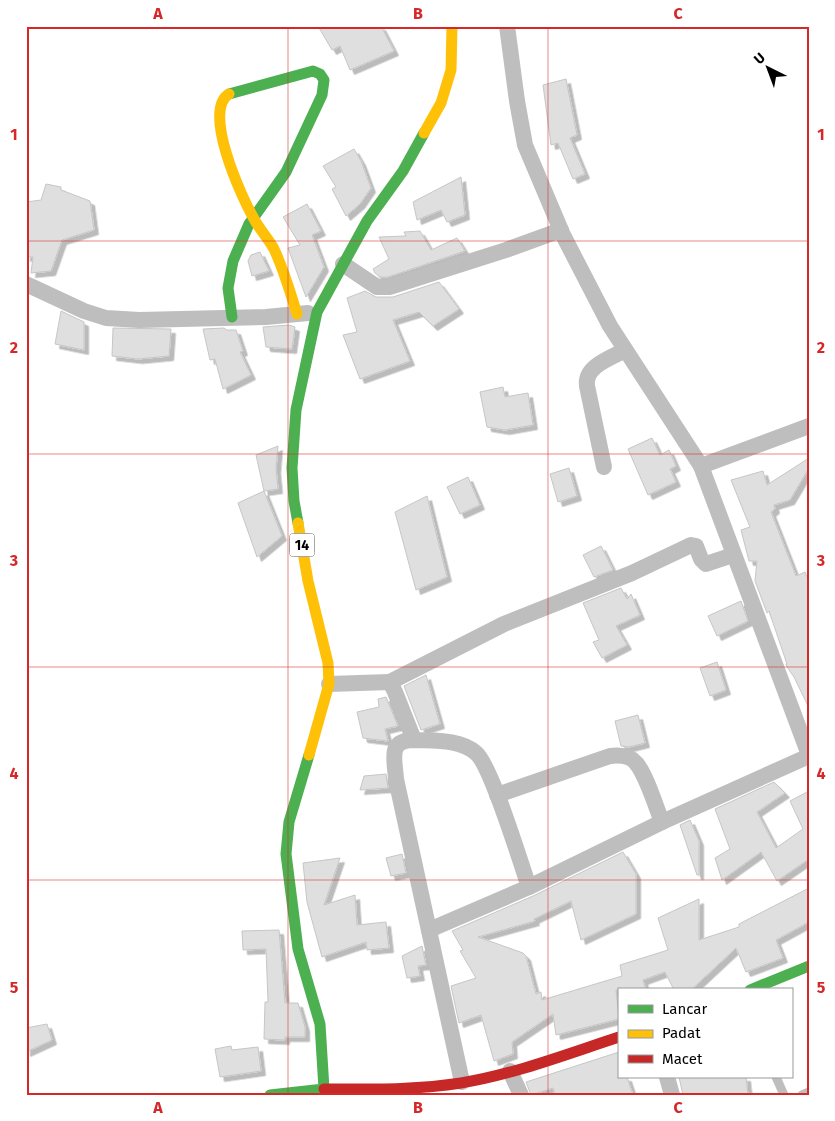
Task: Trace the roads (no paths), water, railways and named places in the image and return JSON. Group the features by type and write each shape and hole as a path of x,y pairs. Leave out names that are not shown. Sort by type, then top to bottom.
{"main road":[{"name":"14","path":"324,1089 320,1024 298,949 286,854 289,822 318,726 328,684 328,662 308,581 294,501 292,468 296,410 317,312 366,221 403,170 441,103 451,70 452,26"},
{"path":"232,317 228,288 237,252 249,224 253,219 278,186 322,95 325,84 324,78 320,73 313,70 231,93 226,95 221,102 221,125 229,163 253,219 272,243 285,274 297,314"},
{"path":"756,988 809,966"},
{"path":"270,1095 324,1089 359,1092 408,1089 462,1082 510,1071 618,1036"}],"street":[{"path":"429,930 529,887 662,822 809,756 701,466 610,326 561,230 525,145 507,26"},
{"path":"343,264 377,287 390,287 506,250 561,230"},
{"path":"26,284 84,311 106,318 139,320 266,317 317,312"},
{"path":"604,467 587,386 587,377 591,370 625,350"},
{"path":"701,466 809,426"},
{"path":"328,684 390,682 504,624 632,573 691,545 696,546 701,559 706,564 733,555"},
{"path":"390,682 396,692 414,740"},
{"path":"462,1082 396,779 394,750 398,744 406,740 439,740 467,746 478,754 484,762 529,887"},
{"path":"496,795 610,756 621,755 636,762 642,771 662,822"},
{"path":"510,1071 521,1095"},
{"path":"667,1078 672,1095"}],"lane":[{"path":"776,1078 784,1095"},
{"path":"802,1095 809,1092"}]}
